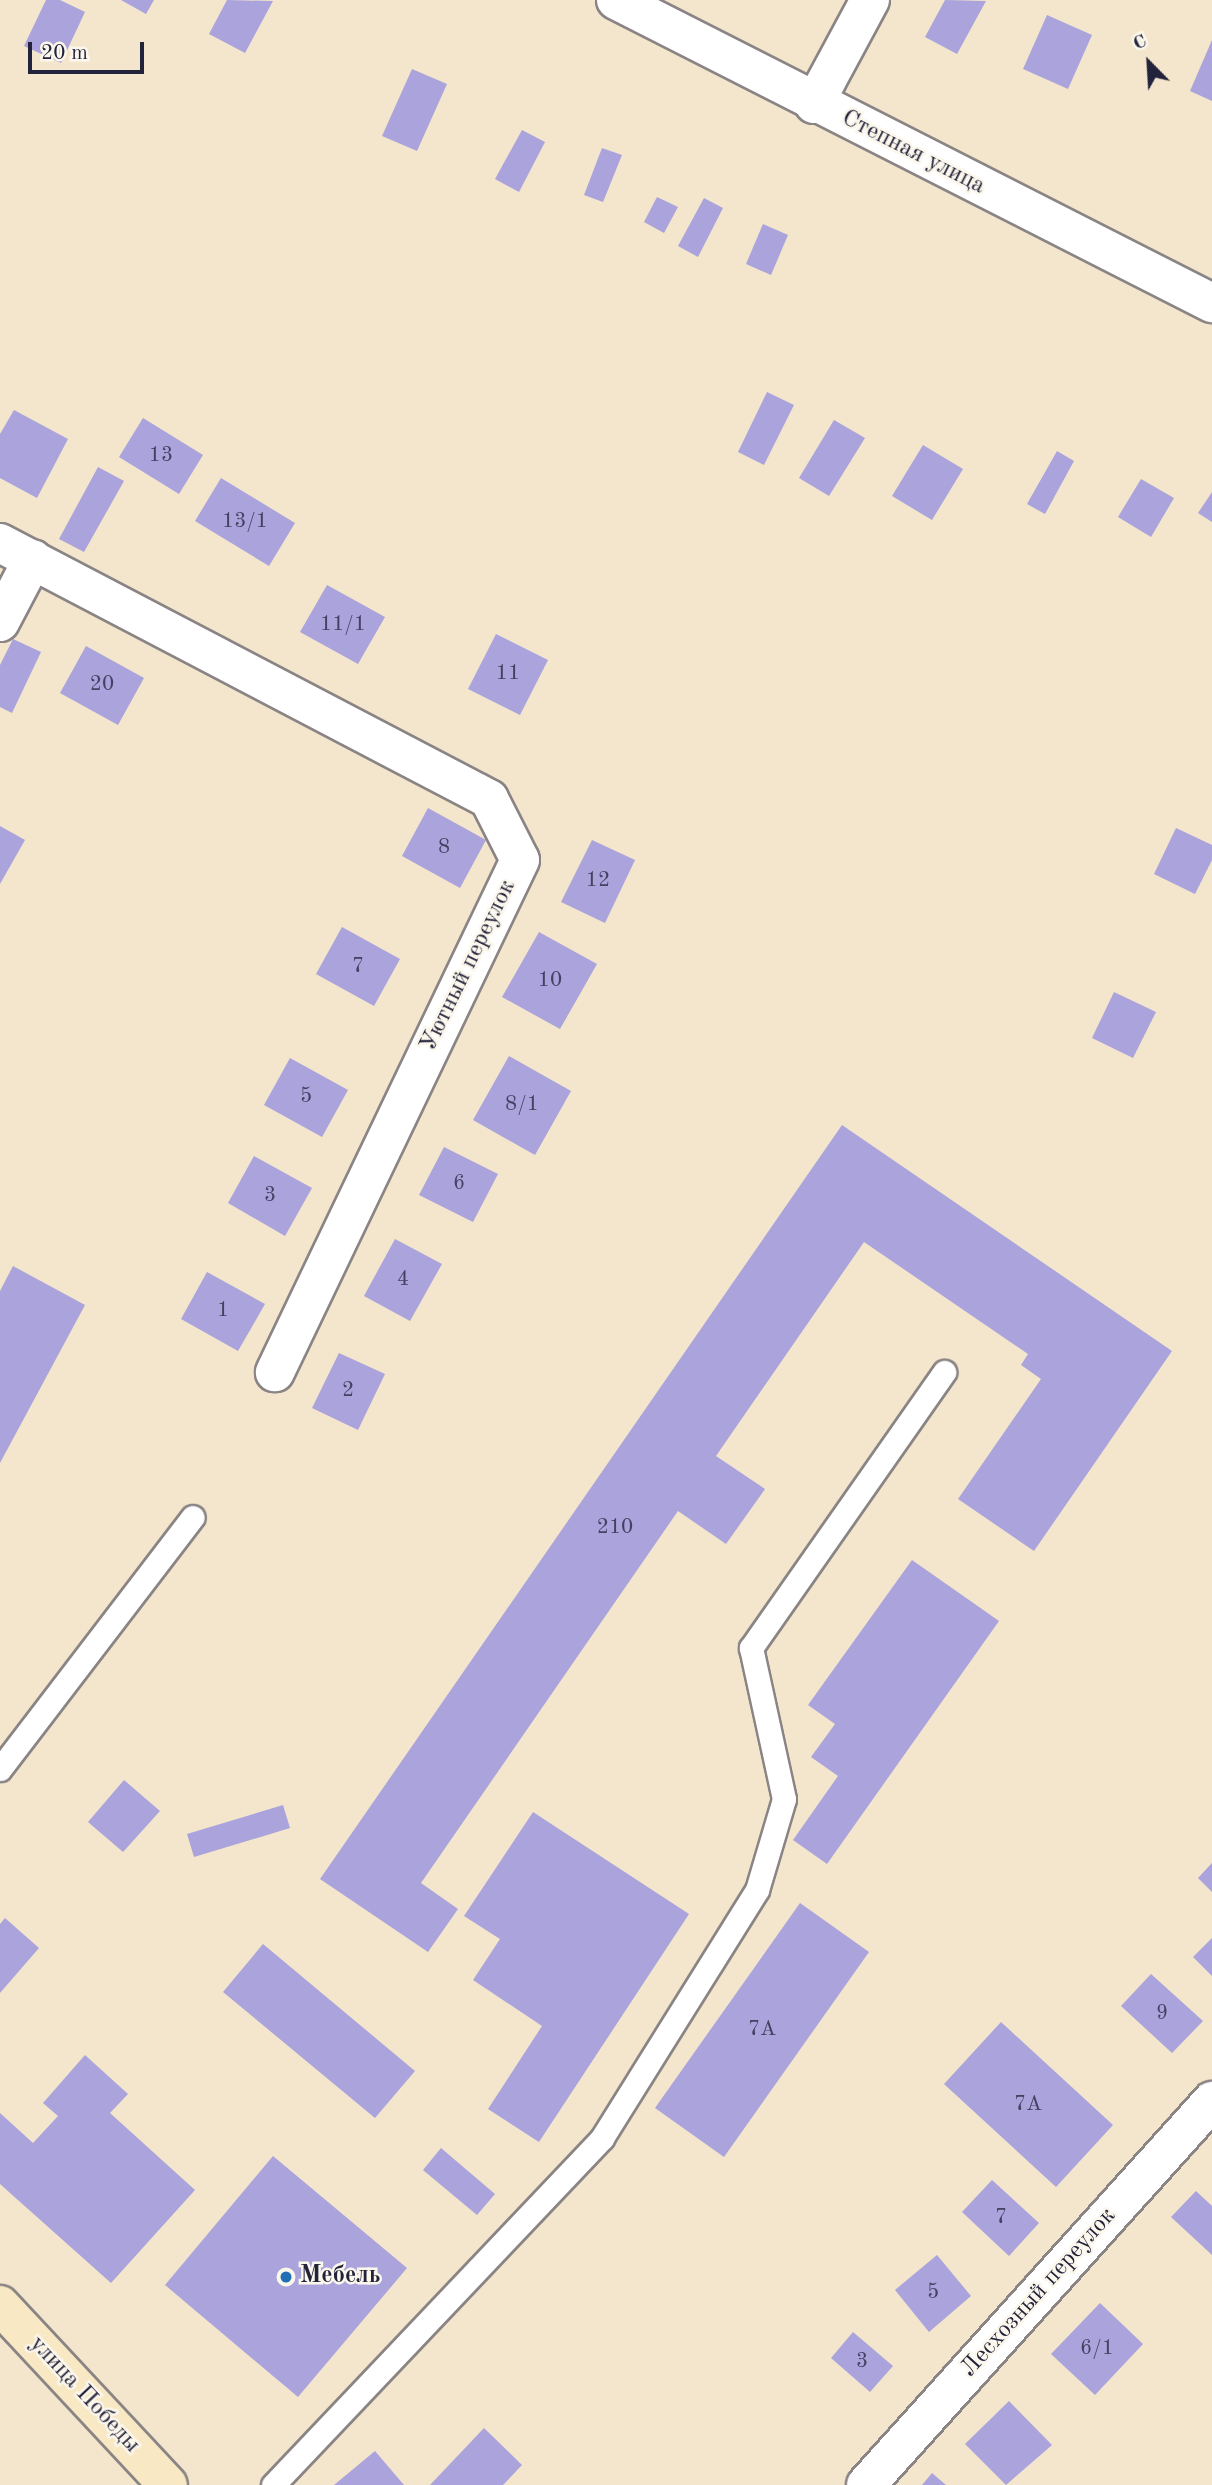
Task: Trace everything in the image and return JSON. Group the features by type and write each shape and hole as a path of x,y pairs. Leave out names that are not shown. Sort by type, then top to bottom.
{"street":[{"name":"Степная улица","path":"615,0 814,104 1212,303"},
{"path":"814,104 870,0"},
{"name":"Уютный переулок","path":"0,622 16,551 489,799 520,860 275,1372"},
{"name":"Лесхозный переулок","path":"866,2485 1212,2101"},
{"name":"улица Победы","path":"0,2305 167,2485"}],"lane":[{"path":"273,2485 602,2138 757,1890 784,1799 751,1648 944,1372"},
{"path":"0,1769 193,1517"}],"building":[{"path":"46,0 60,0 85,12 61,63 24,46"},
{"path":"121,0 154,0 146,14"},
{"path":"227,0 273,1 245,53 209,34"},
{"path":"945,0 986,1 957,54 925,37"},
{"path":"1047,15 1092,35 1068,89 1023,69"},
{"path":"1212,40 1212,101 1190,91"},
{"path":"412,69 447,84 417,151 382,136"},
{"path":"522,130 545,142 519,192 495,179"},
{"path":"602,148 622,155 603,202 584,195"},
{"path":"657,197 678,207 664,233 644,222"},
{"path":"704,198 723,208 698,257 678,246"},
{"path":"763,224 788,235 771,275 746,264"},
{"path":"767,392 794,405 764,465 738,452"},
{"path":"14,410 68,439 37,498 0,478 0,434"},
{"path":"143,418 203,455 179,494 119,457"},
{"path":"834,420 865,438 829,496 799,478"},
{"path":"923,445 963,469 932,520 892,496"},
{"path":"1057,451 1074,461 1045,514 1027,504"},
{"path":"98,467 124,481 84,552 59,539"},
{"path":"221,478 295,523 269,566 195,521"},
{"path":"1141,479 1174,498 1151,537 1118,517"},
{"path":"1212,492 1212,522 1198,513"},
{"path":"327,585 385,617 358,664 300,632"},
{"path":"496,634 548,660 520,715 468,689"},
{"path":"13,639 41,652 12,713 0,707 0,665"},
{"path":"86,646 144,678 118,725 60,693"},
{"path":"428,808 486,840 460,888 402,856"},
{"path":"0,826 25,840 0,884"},
{"path":"1176,828 1212,845 1212,860 1195,894 1154,874"},
{"path":"592,840 635,860 605,923 561,902"},
{"path":"342,927 400,959 374,1006 316,974"},
{"path":"539,932 597,964 560,1029 502,997"},
{"path":"1114,992 1156,1012 1133,1058 1092,1038"},
{"path":"509,1056 571,1091 535,1155 473,1120"},
{"path":"290,1058 348,1090 322,1137 264,1105"},
{"path":"842,1125 1172,1351 1034,1551 958,1499 1041,1379 1021,1365 1028,1354 864,1242 716,1456 765,1489 726,1544 678,1511 421,1883 458,1909 428,1952 320,1879"},
{"path":"444,1147 498,1174 473,1222 419,1195"},
{"path":"254,1156 312,1188 285,1236 228,1203"},
{"path":"395,1239 442,1264 410,1321 364,1296"},
{"path":"13,1266 85,1305 0,1463 0,1291"},
{"path":"207,1272 265,1304 238,1351 181,1319"},
{"path":"339,1353 385,1374 358,1430 312,1408"},
{"path":"912,1560 999,1621 827,1864 793,1840 838,1776 811,1757 835,1724 808,1705"},
{"path":"124,1780 160,1811 123,1852 88,1822"},
{"path":"283,1805 290,1828 194,1857 187,1834"},
{"path":"533,1812 689,1914 539,2142 488,2109 542,2026 473,1980 500,1939 464,1916"},
{"path":"1212,1863 1212,1892 1198,1878"},
{"path":"800,1903 869,1952 724,2157 655,2108"},
{"path":"5,1918 39,1948 0,1993 0,1924"},
{"path":"1212,1938 1212,1976 1193,1957"},
{"path":"263,1944 415,2071 375,2118 223,1992"},
{"path":"1151,1974 1203,2021 1172,2053 1121,2006"},
{"path":"1001,2022 1113,2125 1056,2187 944,2084"},
{"path":"85,2055 128,2094 110,2113 195,2190 111,2283 0,2184 0,2113 33,2143 58,2116 43,2103"},
{"path":"441,2148 495,2194 477,2215 423,2170"},
{"name":"Мебель","path":"273,2156 407,2268 298,2397 165,2285"},
{"path":"992,2180 1039,2223 1009,2256 962,2212"},
{"path":"1196,2191 1212,2206 1212,2255 1171,2217"},
{"path":"937,2255 971,2296 929,2332 895,2290"},
{"path":"1100,2303 1143,2344 1095,2395 1051,2354"},
{"path":"853,2332 893,2366 870,2392 831,2358"},
{"path":"1009,2401 1052,2445 1006,2485 965,2444"},
{"path":"484,2428 522,2465 503,2485 430,2485"},
{"path":"375,2451 404,2485 334,2485"},
{"path":"932,2473 946,2485 922,2485"}],"place":[{"name":"Мебель","path":"286,2277"}]}
